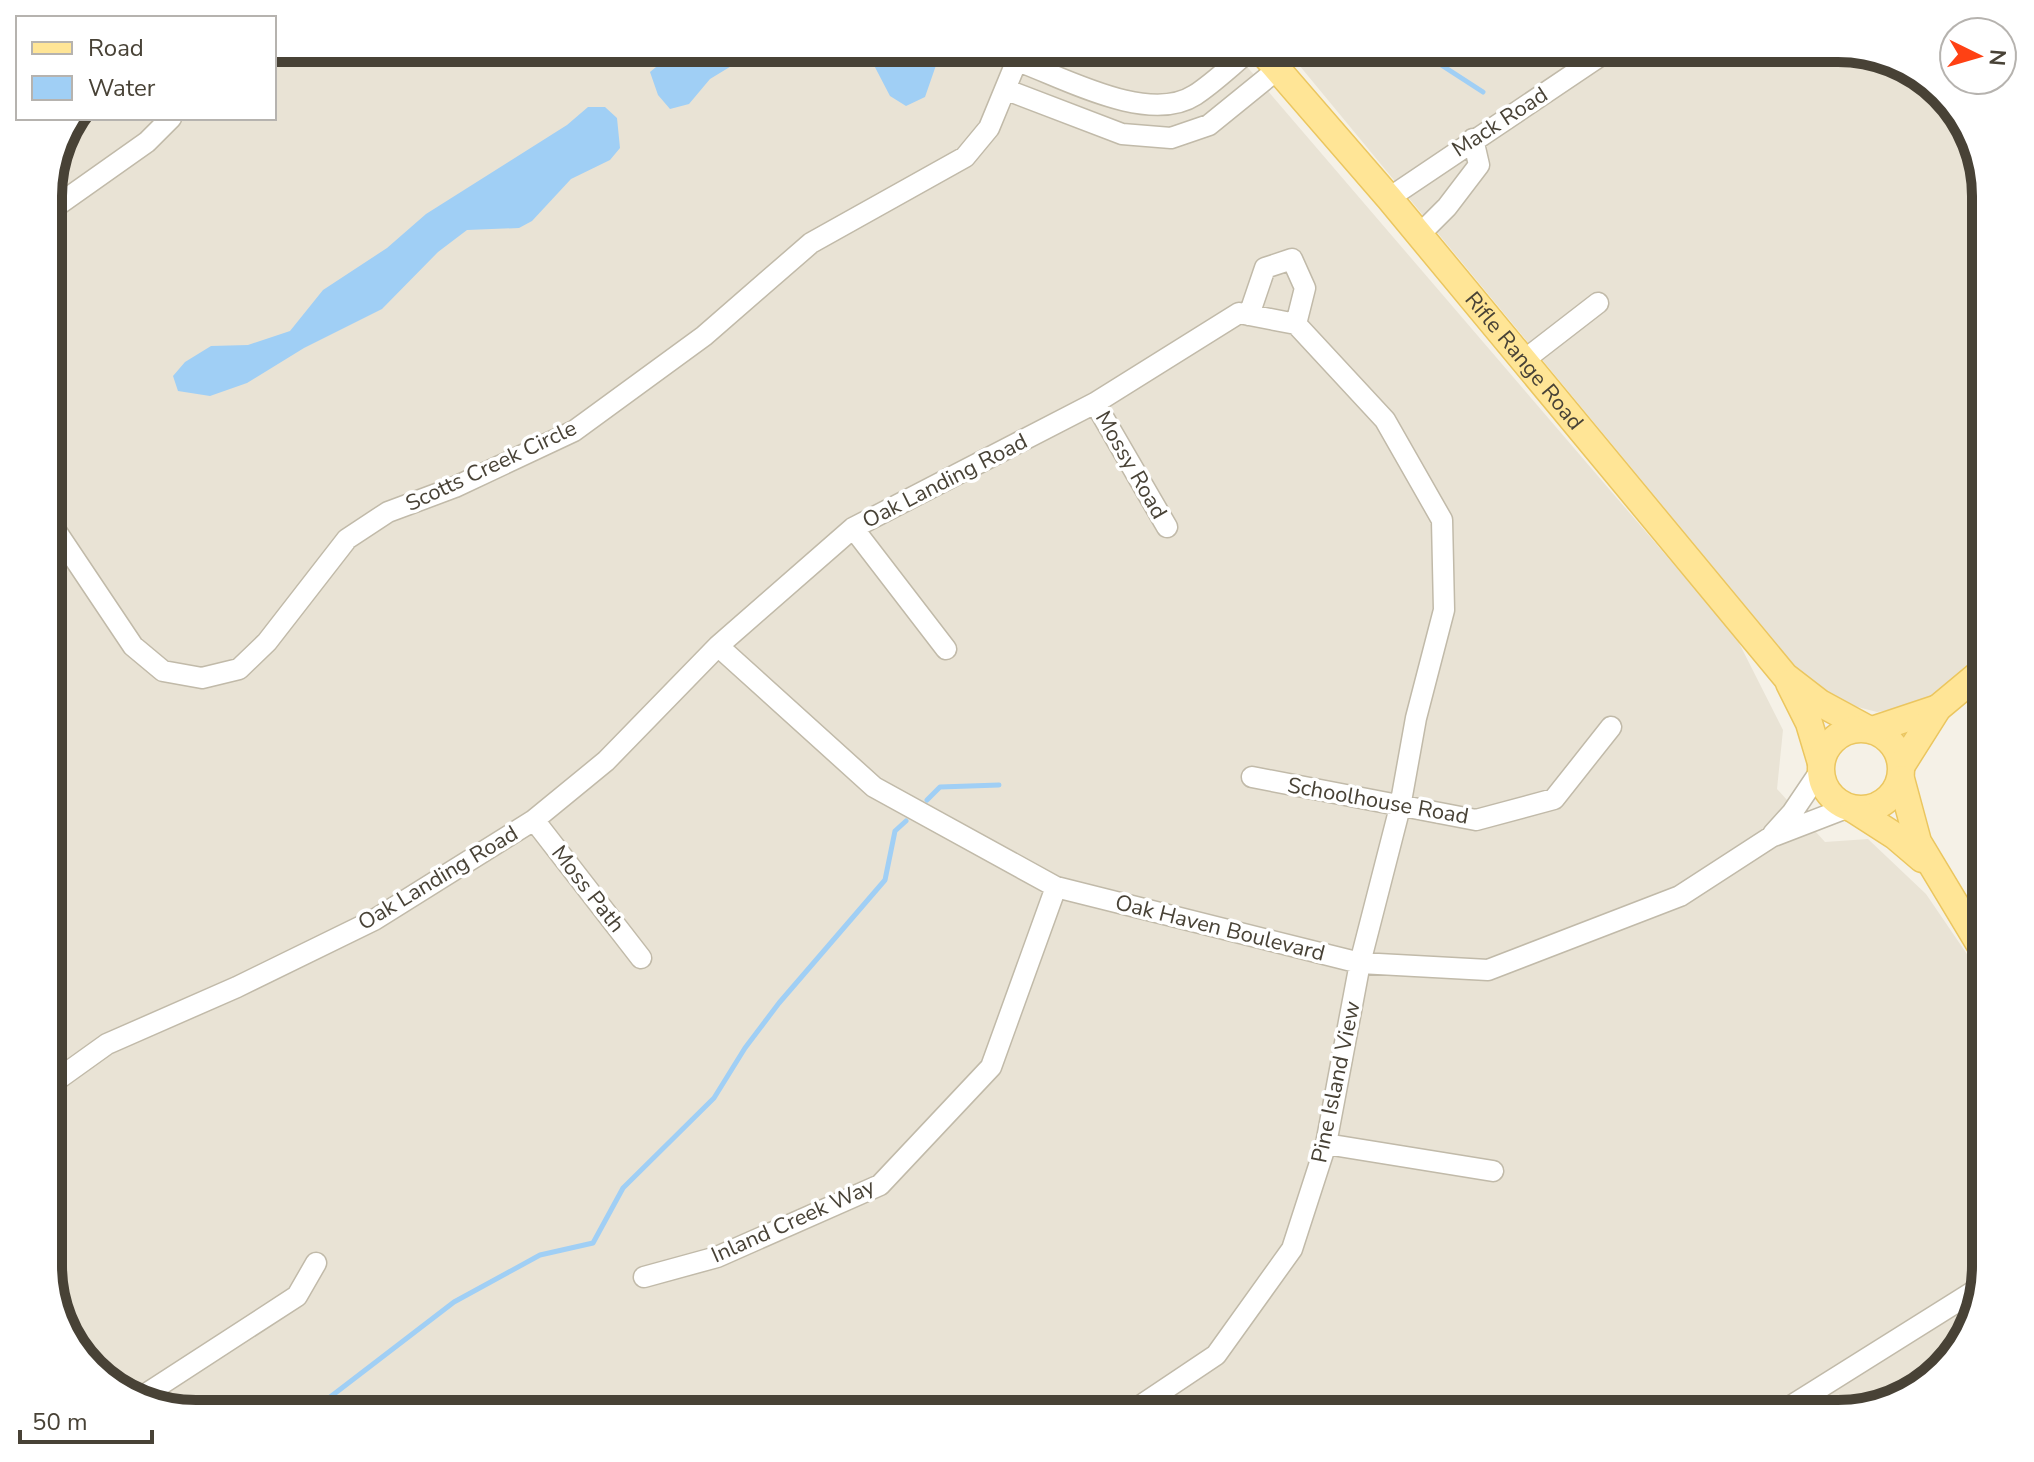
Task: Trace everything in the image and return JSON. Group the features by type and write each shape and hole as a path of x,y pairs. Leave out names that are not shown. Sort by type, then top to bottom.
{"main road":[{"name":"Rifle Range Road","path":"1271,62 1389,198 1785,676 1820,703 1869,729"},
{"name":"Rifle Range Road","path":"1785,676 1809,723 1821,767"},
{"path":"1851,808 1877,806 1896,790 1901,772 1938,708 1972,680"},
{"path":"1934,870 1895,836 1829,793 1821,767 1824,753 1837,737 1938,708"},
{"path":"1869,729 1895,746 1910,820 1934,870 1972,932"}],"street":[{"name":"Scotts Creek Circle","path":"62,540 133,646 163,671 202,678 239,669 267,642 347,539 388,512 455,487 574,431 704,336 811,243 965,157 989,128 1017,62"},
{"name":"Scotts Creek Circle","path":"1038,62 1129,103 1167,106 1193,97 1238,62"},
{"name":"Mack Road","path":"1389,198 1591,62"},
{"path":"1007,90 1122,134 1171,138 1209,125 1278,69"},
{"path":"62,202 147,142 169,120"},
{"path":"1419,235 1447,207 1479,165 1473,139"},
{"path":"1296,324 1305,288 1292,259 1265,268 1249,315 1296,324 1385,420 1442,520 1444,610 1416,718 1400,807 1360,963"},
{"path":"1523,361 1598,303"},
{"name":"Oak Landing Road","path":"62,1076 107,1044 374,920 534,820 606,761 718,646 853,528 1095,403 1239,313 1249,315"},
{"name":"Mossy Road","path":"1095,403 1167,527"},
{"path":"853,528 946,649"},
{"name":"Oak Haven Boulevard","path":"718,646 874,787 1056,887 1360,963 1488,970 1680,896 1771,837 1851,808"},
{"name":"Schoolhouse Road","path":"1252,777 1476,820 1554,799 1611,727"},
{"name":"Oak Haven Boulevard","path":"1771,837 1792,813 1821,767"},
{"name":"Moss Path","path":"534,820 641,958"},
{"name":"Inland Creek Way","path":"644,1277 717,1257 880,1185 991,1067 1056,887"},
{"name":"Pine Island View","path":"1149,1400 1216,1355 1292,1249 1326,1144 1360,963"},
{"path":"1326,1144 1493,1171"},
{"path":"150,1392 297,1296 316,1263"},
{"path":"1800,1400 1968,1295"}],"shaded area":[{"path":"276,62 1243,62 1736,637 1783,730 1777,789 1825,842 1868,839 1926,894 1972,961 1972,1266 1965,1309 1944,1348 1920,1372 1881,1393 1838,1400 196,1400 153,1393 114,1372 95,1354 72,1317 62,1275 62,187 72,145 86,120 276,120"},
{"path":"1297,62 1838,62 1881,69 1905,80 1933,101 1944,114 1965,153 1972,196 1972,661 1919,705 1877,712 1850,705 1804,677"}],"water":[{"path":"662,62 738,62 710,79 689,104 670,109 658,95 650,72"},
{"path":"872,62 937,62 925,97 906,106 890,96"},
{"path":"588,107 605,107 617,118 620,148 610,160 571,179 532,221 519,228 467,230 438,252 382,309 304,348 247,383 210,396 178,391 173,376 185,362 211,346 248,345 290,331 323,290 387,248 426,214 567,125"}],"waterway":[{"path":"1437,62 1483,92"},
{"path":"927,800 940,787 999,785"},
{"path":"326,1400 454,1302 540,1255 593,1243 623,1188 714,1098 745,1048 779,1003 885,880 895,831 906,821"}]}
